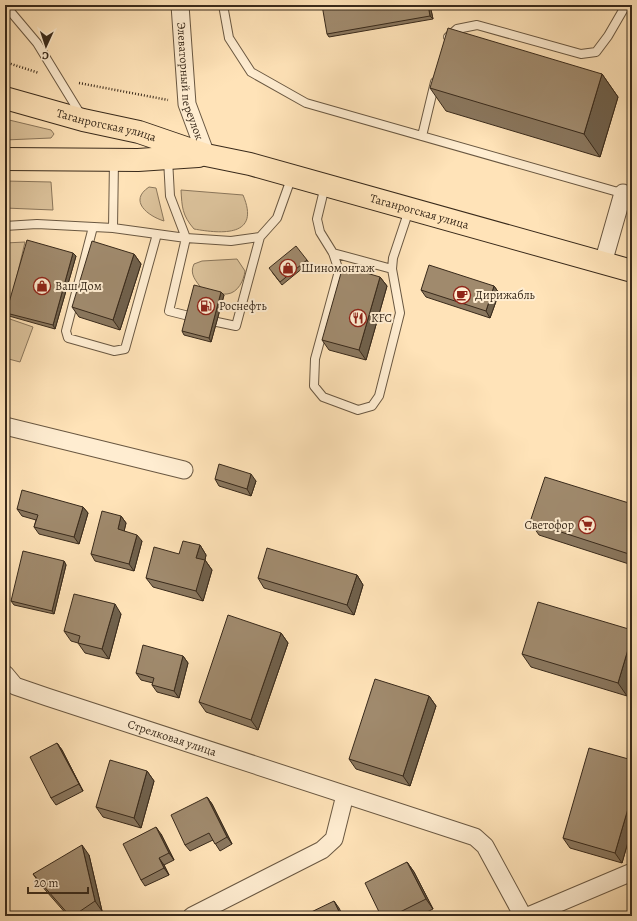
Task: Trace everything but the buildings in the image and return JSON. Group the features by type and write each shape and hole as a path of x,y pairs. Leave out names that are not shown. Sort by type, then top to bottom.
{"main road":[{"name":"Таганрогская улица","path":"5,98 83,120 139,132 206,155 250,164 632,271"},
{"path":"5,108 26,104"},
{"name":"Таганрогская улица","path":"9,156 138,160 206,155"}],"street":[{"name":"Элеваторный переулок","path":"180,5 187,104 206,155"},
{"path":"603,263 628,194"},
{"path":"5,426 184,470"},
{"name":"Стрелковая улица","path":"5,674 15,686 475,837 486,846 523,916"},
{"path":"192,916 322,850 334,839 345,795"},
{"path":"528,916 632,872"}],"lane":[{"path":"5,5 37,43 83,120"},
{"path":"223,5 229,38 252,72 306,103 628,194"},
{"path":"444,47 446,40 457,29 478,25 580,54 596,52 608,36 626,5"},
{"path":"422,136 436,77"},
{"path":"168,158 170,196 186,238 169,311 189,316"},
{"path":"113,228 114,159"},
{"path":"217,322 236,326 260,237 277,218 292,176"},
{"path":"325,185 318,219 320,232 333,253 338,271 315,359 314,386 324,397 358,410 372,406 379,396 400,313 392,269 393,258 410,208"},
{"path":"5,226 37,224 113,228 186,238 231,241 260,237"},
{"path":"93,227 66,331 68,338 114,351 125,349 157,234"},
{"path":"333,253 392,269"}],"path":[{"path":"5,62 60,80 187,104"}],"shaded area":[{"path":"5,119 51,130 54,134 51,138 5,140"},
{"path":"5,181 51,182 53,210 5,208"},
{"path":"149,187 156,188 164,221 152,216 140,203 140,198 143,192"},
{"path":"181,190 243,195 247,209 247,219 243,226 236,230 227,232 194,229 183,211"},
{"path":"25,242 7,318 33,327 20,362 5,358 5,243"},
{"path":"237,259 245,271 240,286 231,293 221,294 202,289 194,277 192,271 194,264 202,261"}],"place":[{"name":"Шиномонтаж","path":"288,268"},
{"name":"Ваш Дом","path":"42,286"},
{"name":"Дирижабль","path":"462,295"},
{"name":"Роснефть","path":"206,306"},
{"name":"KFC","path":"358,318"},
{"name":"Светофор","path":"587,525"}]}
